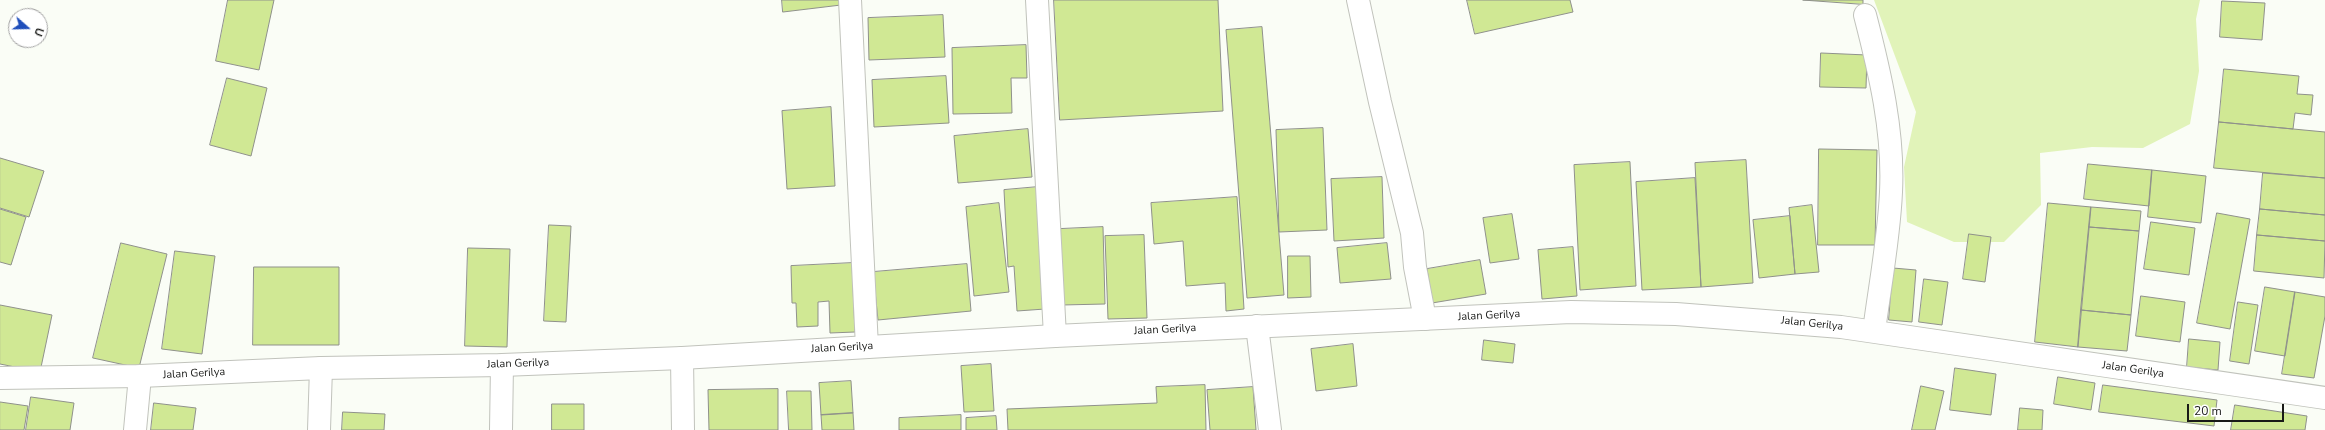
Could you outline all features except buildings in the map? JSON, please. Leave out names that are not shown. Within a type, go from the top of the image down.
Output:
[{"type":"street","points":[[850,0],[867,347]]},
{"type":"street","points":[[1037,0],[1055,336]]},
{"type":"street","points":[[1358,0],[1380,102],[1412,233],[1415,267],[1425,319]]},
{"type":"street","points":[[1865,15],[1881,80],[1890,143],[1891,192],[1874,331]]},
{"type":"street","name":"Jalan Gerilya","points":[[0,378],[140,376],[321,368],[502,365],[682,358],[1055,336],[1571,312],[1676,314],[1759,319],[1874,331],[2325,398]]},
{"type":"street","points":[[1257,326],[1270,430]]},
{"type":"street","points":[[682,358],[683,430]]},
{"type":"street","points":[[501,430],[502,365]]},
{"type":"street","points":[[318,430],[321,368]]},
{"type":"street","points":[[135,430],[140,376]]},
{"type":"green space","points":[[1874,0],[2200,0],[2196,19],[2199,71],[2190,124],[2143,148],[2092,147],[2040,153],[2041,205],[2004,242],[1954,242],[1907,222],[1904,167],[1916,112]]}]
